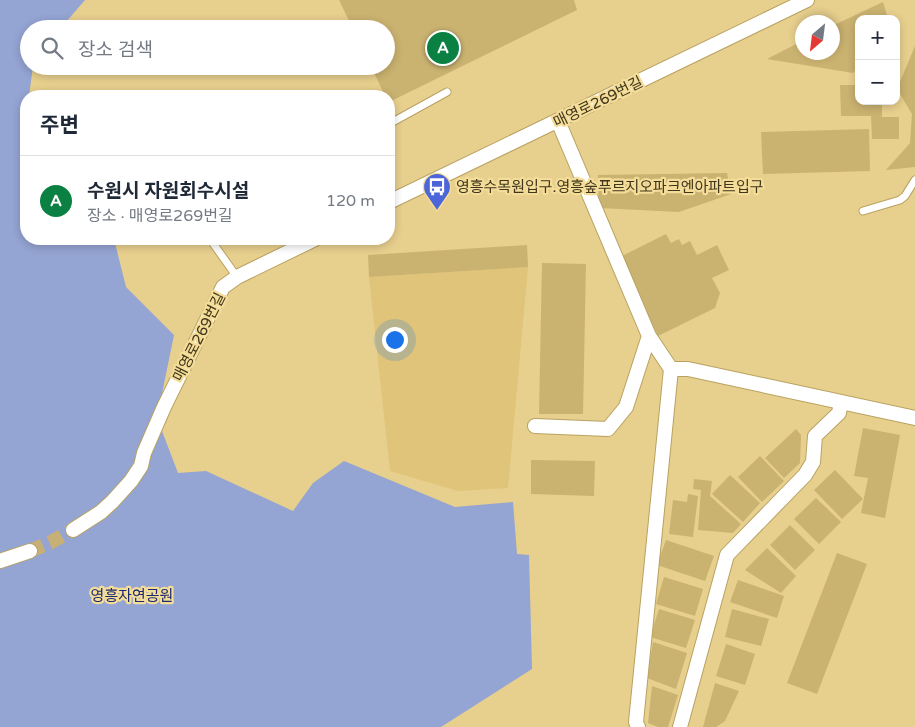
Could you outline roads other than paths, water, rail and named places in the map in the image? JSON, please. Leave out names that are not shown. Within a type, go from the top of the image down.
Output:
[{"type":"street","name":"매영로269번길","points":[[395,199],[807,0]]},
{"type":"street","points":[[558,122],[648,336],[671,369],[636,722],[638,727]]},
{"type":"street","name":"매영로269번길","points":[[71,526],[112,491],[144,453],[223,288],[238,277],[303,245]]},
{"type":"street","points":[[535,426],[608,429],[626,407],[648,336]]},
{"type":"street","points":[[671,369],[688,369],[915,418]]},
{"type":"street","points":[[680,727],[727,555],[805,474],[812,462],[815,436],[839,413],[842,402]]},
{"type":"street","points":[[0,552],[29,547],[0,560]]},
{"type":"lane","points":[[395,121],[447,92]]},
{"type":"lane","points":[[863,211],[900,200],[905,196],[915,180]]},
{"type":"lane","points":[[214,245],[238,277]]},
{"type":"tunnel","points":[[30,551],[73,530]]},
{"type":"place","name":"수원시 자원회수시설","points":[[443,48]]},
{"type":"place","name":"영흥수목원입구.영흥숲푸르지오파크엔아파트입구","points":[[437,211]]},
{"type":"park label","name":"영흥자연공원","points":[[132,596]]}]
